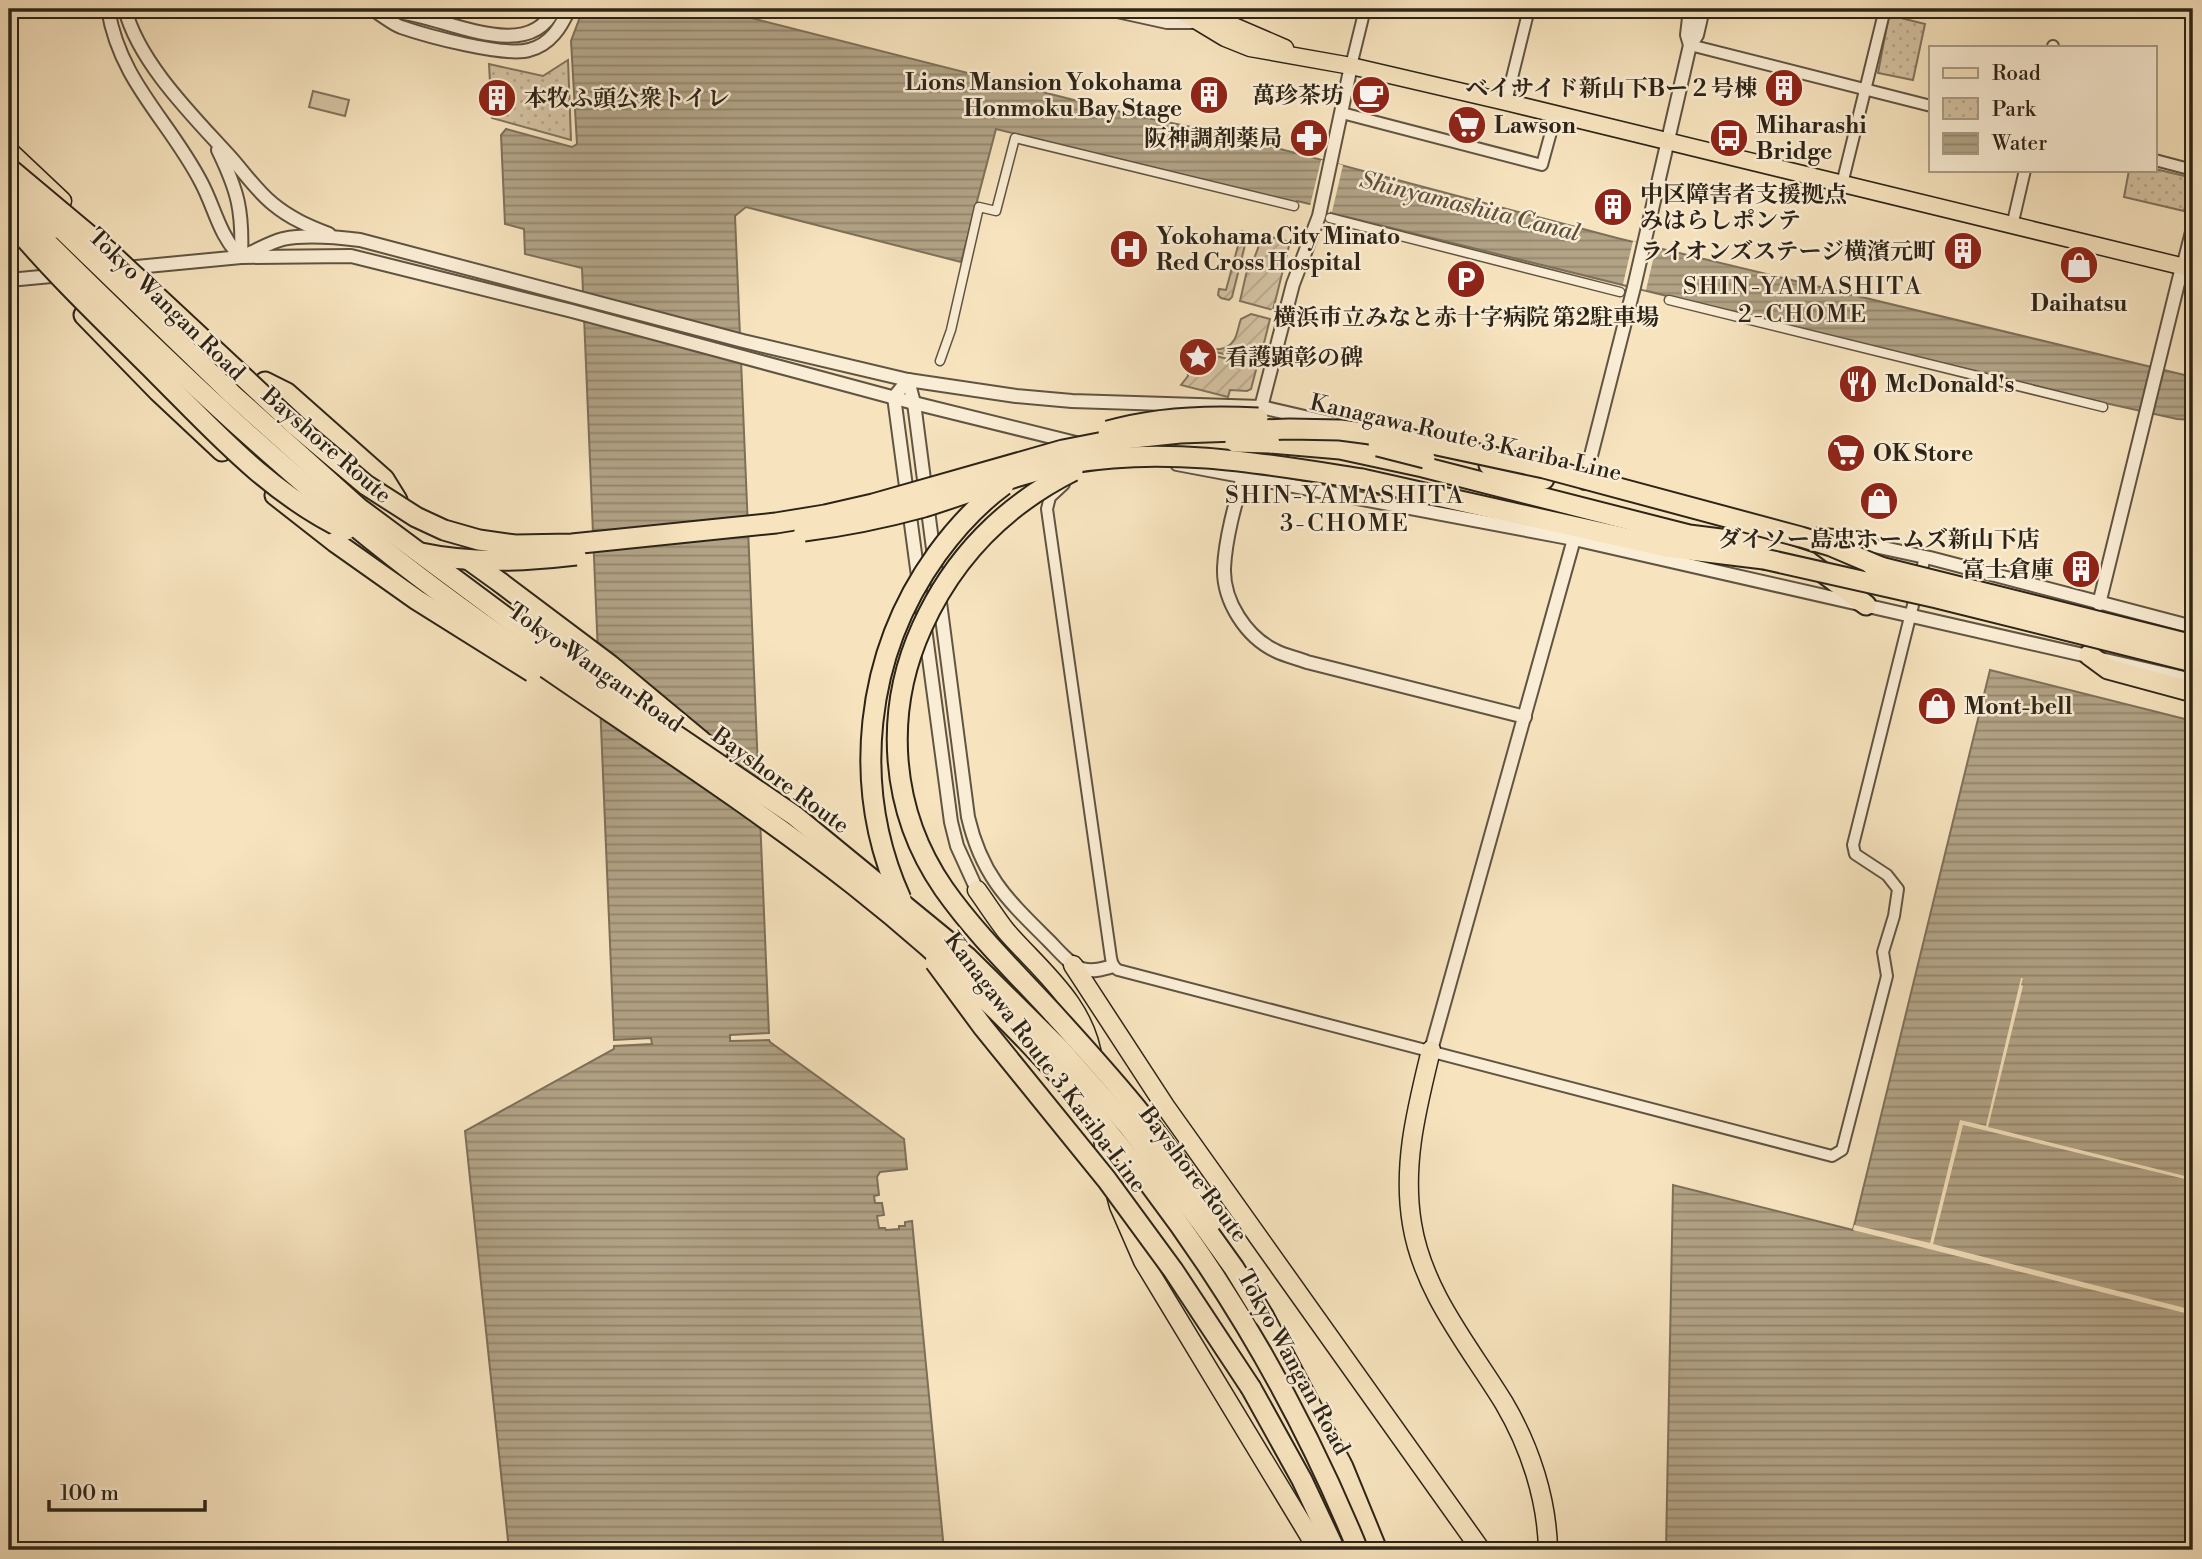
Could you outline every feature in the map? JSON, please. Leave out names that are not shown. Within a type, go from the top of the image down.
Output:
[{"type":"highway","points":[[9,150],[75,213],[446,543],[610,665],[758,789]]},
{"type":"highway","points":[[9,168],[108,251],[296,426],[366,485],[416,517],[444,530],[479,540],[514,545],[572,544],[776,523],[873,504],[1063,450],[1114,440],[1180,433],[1340,430],[1409,439],[1544,468],[1801,537],[1884,568]]},
{"type":"highway","name":"Bayshore Route","points":[[9,177],[177,342],[359,508],[546,647],[795,816],[928,923],[1032,1020],[1129,1127],[1214,1240],[1264,1317],[1343,1467],[1377,1550]]},
{"type":"highway","name":"Tokyo Wangan Road","points":[[9,184],[181,354],[390,547],[461,603],[756,807],[842,871],[947,958],[1021,1028],[1137,1159],[1208,1258],[1260,1342],[1303,1423],[1359,1550]]},
{"type":"highway","name":"Tokyo Wangan Road","points":[[9,197],[194,378],[369,538],[429,588],[753,814],[850,886],[942,963],[1046,1066],[1130,1164],[1170,1216],[1228,1304],[1297,1426],[1352,1550]]},
{"type":"highway","name":"Bayshore Route","points":[[9,205],[186,378],[258,445],[336,511],[458,606],[806,849],[890,914],[987,1000],[1080,1097],[1162,1199],[1229,1298],[1287,1400],[1359,1550]]},
{"type":"highway","points":[[75,213],[336,498]]},
{"type":"highway","points":[[9,220],[66,284],[237,453],[272,484],[347,531],[398,549],[438,557],[518,561],[835,527],[921,507],[1069,464],[1135,455],[1255,463],[1362,479],[1666,547],[1764,559]]},
{"type":"highway","points":[[9,233],[62,292],[203,434],[253,478],[335,542],[417,600],[520,665],[640,732]]},
{"type":"highway","points":[[62,292],[387,564],[460,616],[515,650]]},
{"type":"highway","name":"Kanagawa Route 3 Kariba Line","points":[[1335,1550],[1302,1480],[1251,1388],[1173,1270],[1107,1180],[954,990],[926,946],[895,886],[875,813],[870,749],[875,702],[894,630],[914,589],[947,541],[980,505],[1000,488],[1044,459],[1091,437],[1153,421],[1212,416],[1304,424],[1400,443],[2193,645]]},
{"type":"highway","points":[[1237,417],[1323,433],[1693,525],[1859,542]]},
{"type":"highway","points":[[1270,443],[1340,449],[1423,467],[1689,535],[1752,543],[1809,562],[1866,605]]},
{"type":"highway","name":"Kanagawa Route 3 Kariba Line","points":[[1264,1317],[1208,1211],[1153,1130],[943,888],[912,828],[901,788],[897,746],[902,683],[908,662],[926,618],[961,561],[1009,512],[1051,483],[1117,454],[1169,444],[1270,443],[1400,472],[1527,505],[1937,598],[2193,662]]},
{"type":"highway","points":[[2089,655],[2108,669],[2193,692]]},
{"type":"highway","points":[[978,890],[1006,930],[1073,1006],[1087,1035],[1106,1157],[1119,1206],[1143,1261],[1318,1550]]},
{"type":"highway","points":[[1073,965],[1165,1105],[1481,1550]]},
{"type":"highway","points":[[1431,1050],[1417,1105],[1409,1154],[1410,1214],[1425,1269],[1443,1307],[1504,1404],[1527,1450],[1541,1496],[1548,1550]]},
{"type":"main road","points":[[1177,9],[1227,23],[1306,57],[1506,102],[2188,268]]},
{"type":"street","points":[[108,9],[115,39],[128,70],[196,173],[227,242],[241,257]]},
{"type":"street","points":[[125,9],[134,35],[150,62],[213,140],[261,193],[303,224],[338,237],[380,244],[743,341],[908,380],[1016,396],[1072,401],[1261,407],[1584,484],[1925,557],[2193,627]]},
{"type":"street","points":[[362,9],[378,13],[404,13],[508,37],[535,31],[554,9]]},
{"type":"street","points":[[378,13],[399,26],[485,47],[520,51],[529,50],[548,40],[561,26],[569,9]]},
{"type":"street","points":[[1111,9],[1167,23],[1200,16]]},
{"type":"street","points":[[1365,9],[1332,162],[1325,214],[1293,284],[1227,544],[1224,570],[1230,597],[1237,615],[1253,636],[1275,651],[1307,662],[1525,717]]},
{"type":"street","points":[[1506,102],[1529,9]]},
{"type":"street","points":[[1690,9],[1687,34],[1690,45]]},
{"type":"street","points":[[1584,484],[1645,244],[1690,45],[1697,34],[1703,9]]},
{"type":"street","points":[[1842,184],[1885,9]]},
{"type":"street","points":[[1690,45],[1929,105]]},
{"type":"street","points":[[1342,113],[1542,165],[1556,114]]},
{"type":"street","points":[[940,361],[951,330],[979,207],[996,211],[1015,138],[1294,206]]},
{"type":"street","points":[[213,140],[237,195],[242,222],[241,257]]},
{"type":"street","points":[[2156,160],[2193,170]]},
{"type":"street","points":[[2012,226],[2025,172]]},
{"type":"street","points":[[1325,214],[1620,292]]},
{"type":"street","points":[[2089,655],[2146,412],[2188,268],[2193,224]]},
{"type":"street","points":[[241,257],[282,239],[338,237]]},
{"type":"street","points":[[9,280],[241,257],[351,256],[572,311],[914,403],[1092,446],[1574,539],[2193,680]]},
{"type":"street","points":[[1669,300],[2103,407]]},
{"type":"street","points":[[908,380],[894,397],[951,822],[961,858],[978,890]]},
{"type":"street","points":[[908,380],[914,403],[968,817],[974,842],[994,882],[1008,900],[1073,965],[1095,971],[1113,965]]},
{"type":"street","points":[[1092,446],[1084,466],[1053,493],[1046,509],[1113,965]]},
{"type":"street","points":[[1431,1050],[1574,539]]},
{"type":"street","points":[[1113,965],[1126,973],[1832,1156],[1842,1150],[1887,976],[1883,952],[1894,916],[1898,889],[1887,875],[1855,854],[1853,845],[1925,557]]},
{"type":"green space","points":[[1889,15],[1925,24],[1913,80],[1878,73]]},
{"type":"green space","points":[[568,60],[571,140],[492,118],[489,64],[543,76]]},
{"type":"green space","points":[[313,91],[349,100],[345,116],[309,107]]},
{"type":"green space","points":[[2156,169],[2193,178],[2184,211],[2124,197],[2129,172],[2156,172]]},
{"type":"green space","points":[[1242,231],[1248,233],[1232,297],[1229,300],[1221,298],[1218,295],[1219,289],[1226,290]]},
{"type":"green space","points":[[1263,235],[1290,242],[1273,310],[1240,301],[1248,266]]},
{"type":"green space","points":[[1251,314],[1270,319],[1259,363],[1192,346],[1225,348],[1235,338],[1241,319]]},
{"type":"green space","points":[[1191,350],[1257,366],[1251,389],[1230,390],[1228,397],[1181,385],[1188,376],[1187,365]]},
{"type":"water","name":"Shinyamashita Canal","points":[[583,9],[716,9],[1133,115],[1220,133],[1617,238],[2193,377],[2193,420],[2177,419],[2060,393],[1331,213],[1331,209],[1297,201],[1296,203],[996,129],[961,262],[746,207],[735,216],[769,1033],[730,1035],[730,1041],[769,1040],[904,1139],[907,1169],[880,1172],[877,1177],[879,1195],[874,1196],[875,1203],[882,1203],[884,1215],[877,1216],[879,1228],[899,1229],[899,1226],[905,1226],[905,1222],[912,1221],[944,1550],[509,1550],[465,1131],[614,1049],[614,1046],[652,1044],[651,1038],[614,1040],[582,268],[525,254],[524,229],[505,224],[501,135],[506,129],[572,147],[577,144],[571,41]]},
{"type":"water","points":[[1990,670],[2193,721],[2193,1550],[1666,1550],[1673,1185],[1853,1230]]},
{"type":"pier","points":[[1321,160],[1343,165],[1332,212],[1310,206]]},
{"type":"pier","points":[[1633,241],[1656,247],[1646,290],[1623,284]]},
{"type":"pier","points":[[2021,978],[2023,986],[1988,1127],[2193,1178],[2193,1181],[1963,1125],[1933,1244],[2193,1310],[2193,1315],[1853,1230],[1854,1225],[1930,1243],[1960,1120],[1986,1126]]},
{"type":"place","name":"ベイサイド新山下Bー２号棟","points":[[1784,88]]},
{"type":"place","name":"Lions Mansion Yokohama Honmoku Bay Stage","points":[[1209,95]]},
{"type":"place","name":"萬珍茶坊","points":[[1371,95]]},
{"type":"place","name":"本牧ふ頭公衆トイレ","points":[[497,98]]},
{"type":"place","name":"Lawson","points":[[1467,125]]},
{"type":"place","name":"阪神調剤薬局","points":[[1309,138]]},
{"type":"place","name":"Miharashi Bridge","points":[[1729,138]]},
{"type":"place","name":"中区障害者支援拠点 みはらしポンテ","points":[[1613,207]]},
{"type":"place","name":"Yokohama City Minato Red Cross Hospital","points":[[1129,249]]},
{"type":"place","name":"ライオンズステージ横濱元町","points":[[1963,251]]},
{"type":"place","name":"Daihatsu","points":[[2079,265]]},
{"type":"place","name":"横浜市立みなと赤十字病院 第2駐車場","points":[[1466,279]]},
{"type":"place","name":"看護顕彰の碑","points":[[1198,357]]},
{"type":"place","name":"McDonald's","points":[[1858,384]]},
{"type":"place","name":"OK Store","points":[[1846,453]]},
{"type":"place","name":"ダイソー島忠ホームズ新山下店","points":[[1879,501]]},
{"type":"place","name":"富士倉庫","points":[[2081,569]]},
{"type":"place","name":"Mont-bell","points":[[1937,706]]},
{"type":"district","name":"SHIN-YAMASHITA 2-CHOME","points":[[1803,300]]},
{"type":"district","name":"SHIN-YAMASHITA 3-CHOME","points":[[1345,509]]}]
